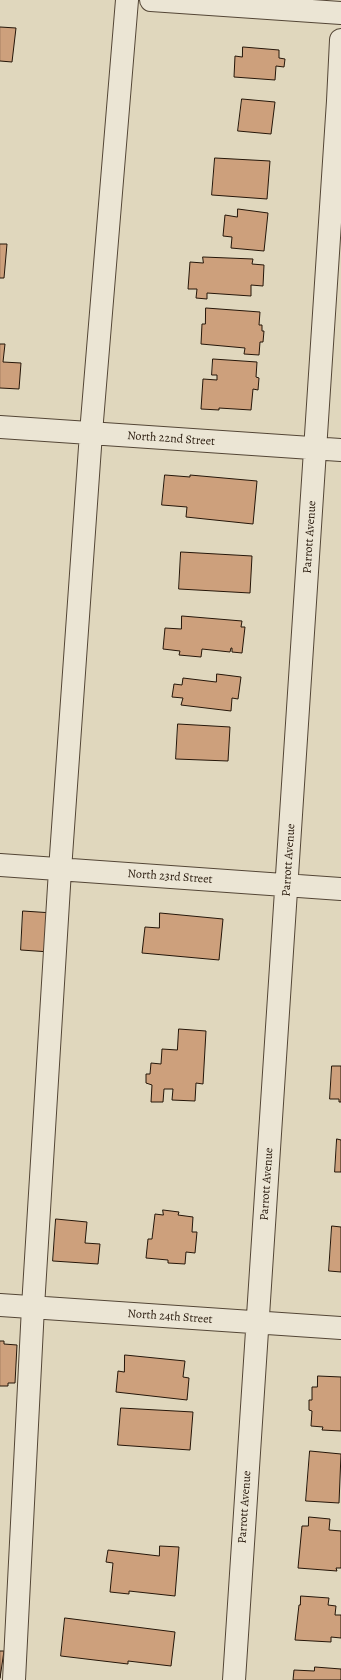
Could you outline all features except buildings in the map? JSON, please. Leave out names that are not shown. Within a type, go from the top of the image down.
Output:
[{"type":"street","points":[[14,1680],[33,1307],[60,870],[91,433],[127,0]]},
{"type":"street","points":[[152,0],[341,13]]},
{"type":"street","name":"Parrott Avenue","points":[[234,1680],[316,448],[341,40]]},
{"type":"street","name":"North 22nd Street","points":[[0,427],[341,450]]},
{"type":"street","name":"North 23rd Street","points":[[0,865],[341,888]]},
{"type":"street","name":"North 24th Street","points":[[0,1305],[341,1328]]}]
